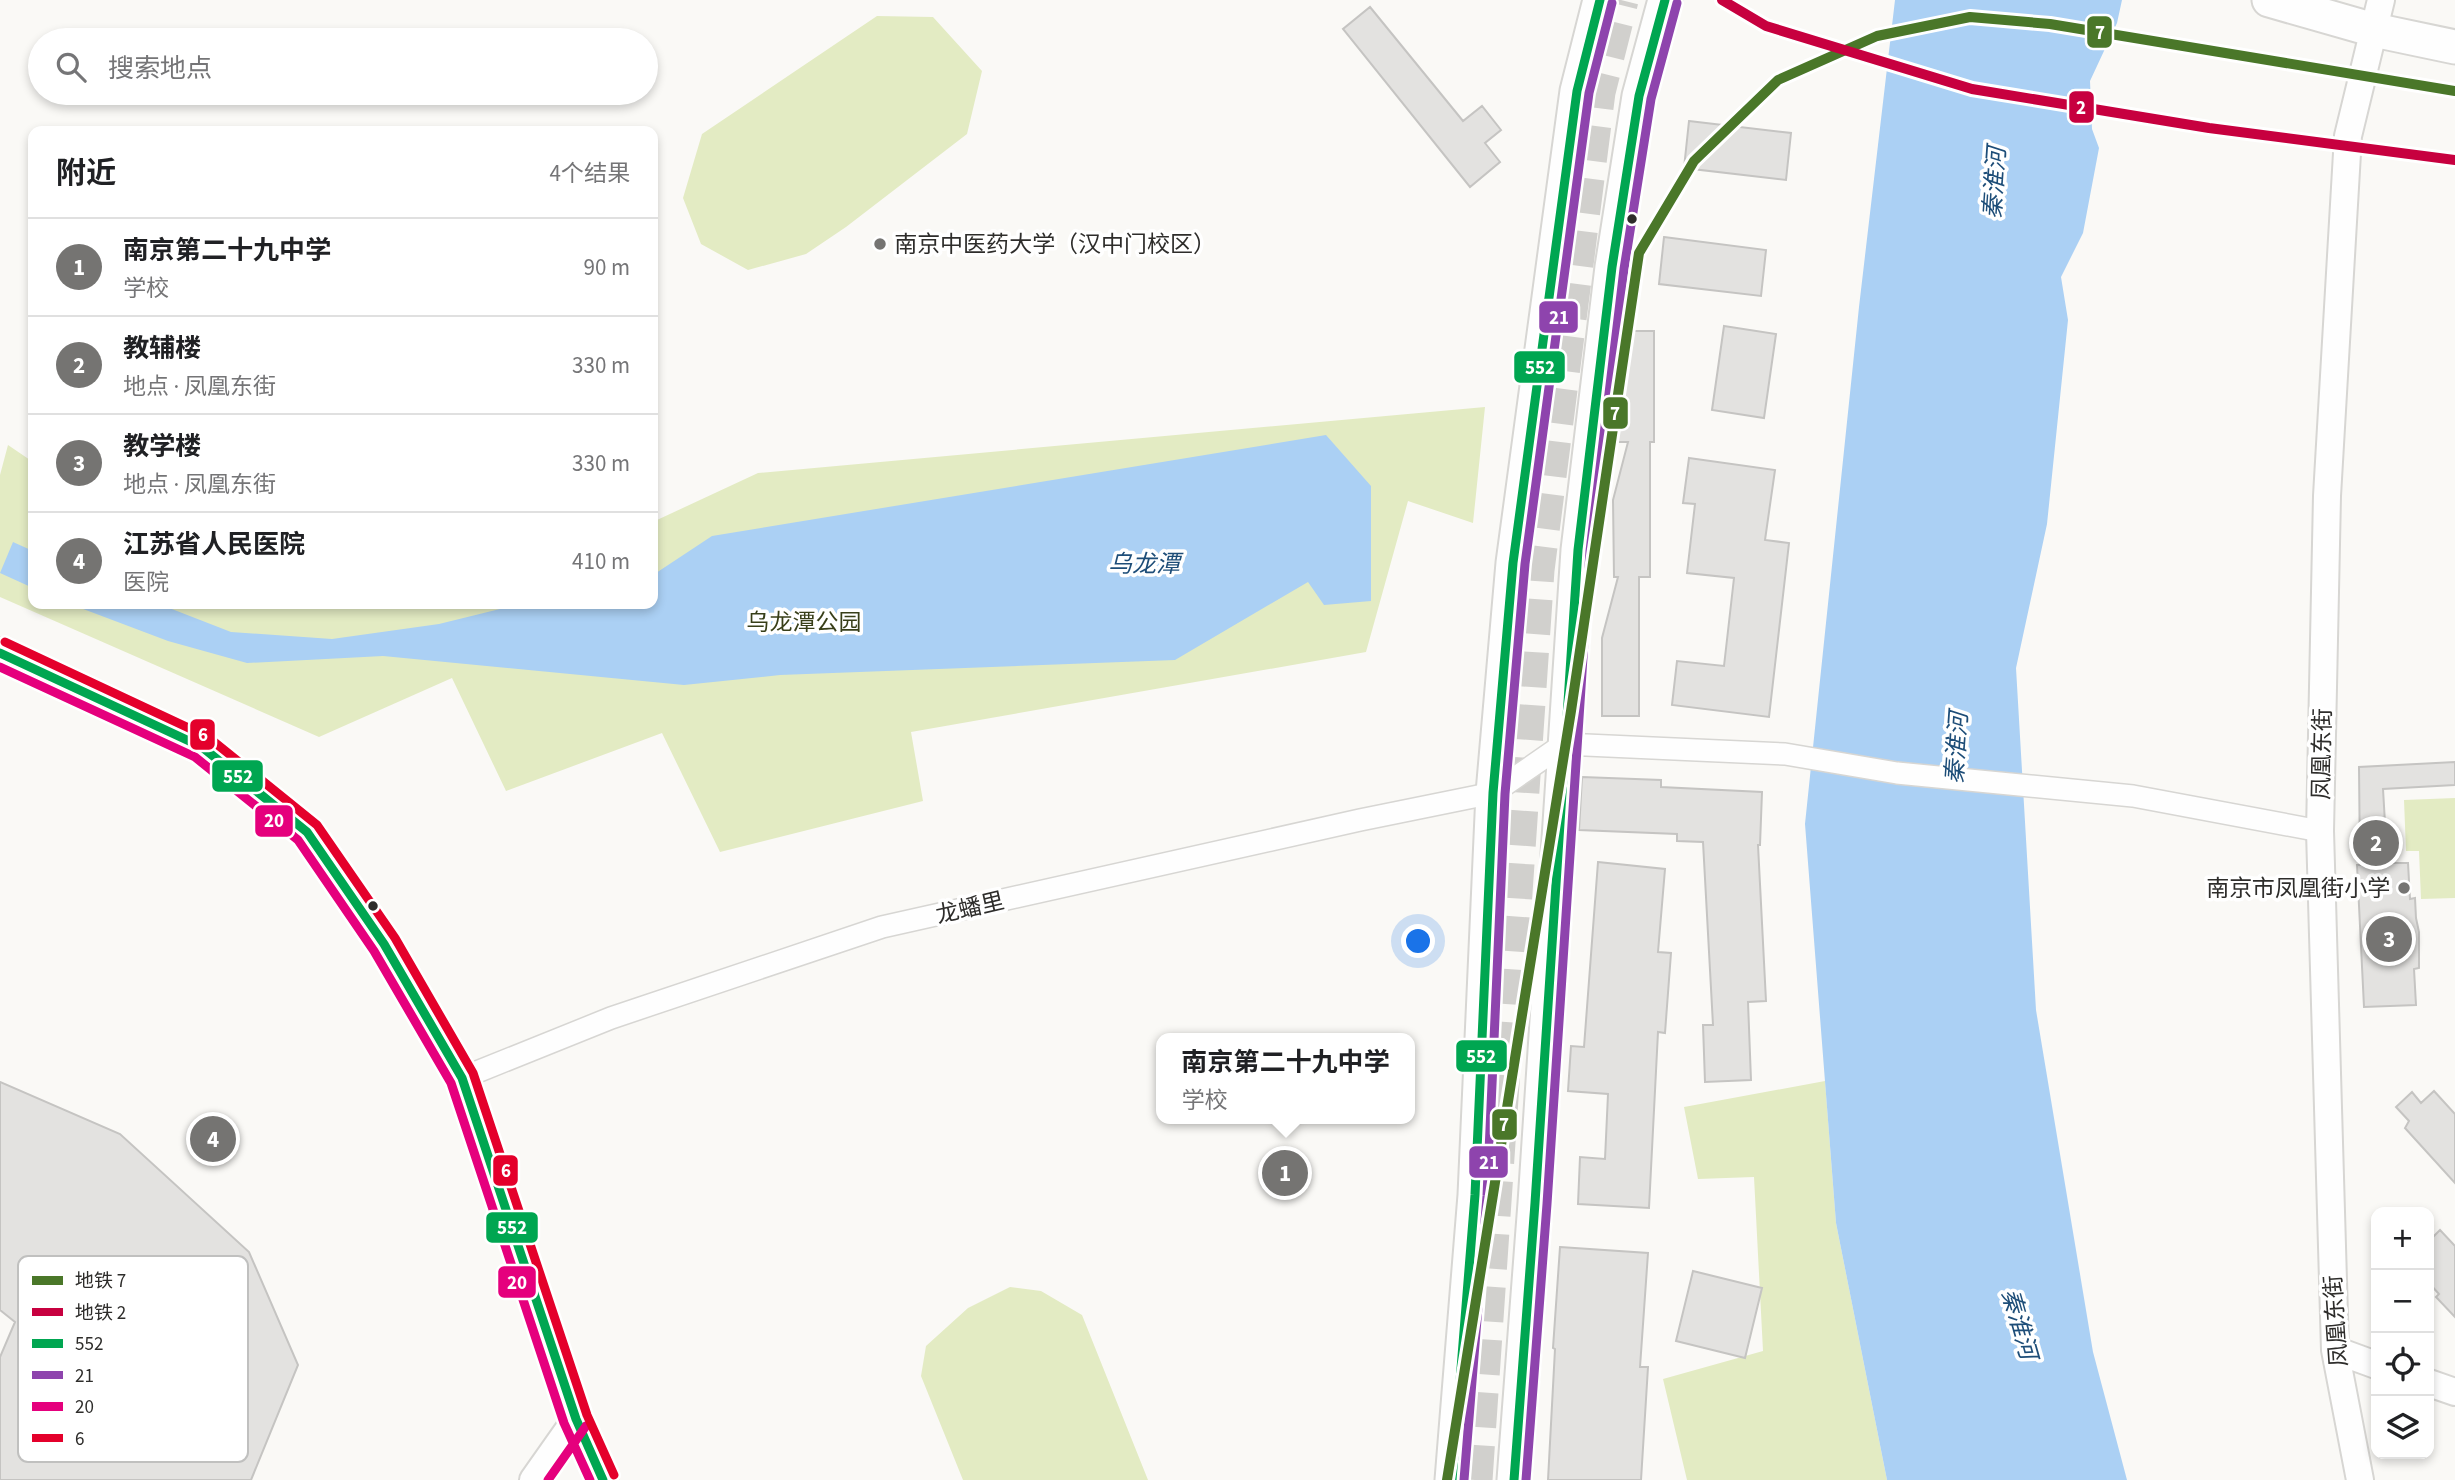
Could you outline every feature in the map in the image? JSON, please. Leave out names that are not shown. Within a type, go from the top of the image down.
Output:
[{"type":"main road","points":[[1452,1480],[1475,1195],[1493,793],[1513,563],[1577,91],[1600,0]]},
{"type":"main road","points":[[1514,1480],[1578,550],[1612,268],[1639,96],[1665,0]]},
{"type":"main road","points":[[2283,5],[2378,15],[2455,47]]},
{"type":"main road","points":[[0,653],[202,747],[307,832],[384,944],[462,1078],[576,1419],[603,1480]]},
{"type":"street","name":"凤凰东街","points":[[2360,1480],[2335,1350],[2320,831],[2327,496],[2348,136],[2378,15]]},
{"type":"street","points":[[1493,793],[1564,744],[1786,754],[1897,773],[2133,796],[2320,831]]},
{"type":"street","name":"龙蟠里","points":[[462,1078],[611,1018],[882,927],[1360,820],[1493,793]]},
{"type":"street","points":[[2335,1350],[2371,1363]]},
{"type":"street","points":[[2434,1385],[2455,1392]]},
{"type":"street","points":[[533,1480],[576,1419]]},
{"type":"green space","points":[[877,16],[933,17],[982,71],[967,134],[846,227],[806,254],[748,270],[701,244],[683,198],[702,134]]},
{"type":"green space","name":"乌龙潭公园","points":[[1485,407],[1473,523],[1408,501],[1366,652],[911,732],[923,801],[720,852],[662,733],[506,791],[452,678],[319,737],[0,597],[0,475],[8,445],[28,459],[28,609],[658,609],[658,520],[758,473]]},
{"type":"green space","points":[[2455,798],[2455,898],[2421,899],[2419,851],[2406,851],[2404,800]]},
{"type":"green space","points":[[1825,1081],[1836,1223],[1887,1480],[1687,1480],[1663,1379],[1763,1351],[1754,1177],[1698,1179],[1684,1107]]},
{"type":"green space","points":[[1010,1287],[1041,1291],[1082,1315],[1148,1480],[963,1480],[921,1376],[926,1346],[968,1308]]},
{"type":"water","name":"秦淮河","points":[[1895,0],[2122,0],[2117,23],[2090,81],[2092,129],[2099,148],[2083,233],[2061,277],[2068,320],[2047,524],[2016,668],[2036,1010],[2093,1352],[2127,1480],[1887,1480],[1836,1223],[1805,824],[1859,307]]},
{"type":"water","name":"乌龙潭","points":[[1326,435],[1371,486],[1371,601],[1324,605],[1308,582],[1175,660],[780,675],[684,685],[383,656],[247,663],[168,641],[83,609],[172,609],[231,632],[332,639],[439,624],[500,609],[658,609],[658,572],[712,536]]},
{"type":"water","points":[[13,542],[28,549],[28,586],[0,573]]},
{"type":"building","points":[[1370,7],[1463,121],[1482,106],[1501,130],[1485,143],[1500,162],[1470,187],[1343,29]]},
{"type":"building","points":[[1689,121],[1791,133],[1786,180],[1684,168]]},
{"type":"building","points":[[1664,237],[1766,250],[1761,296],[1659,284]]},
{"type":"building","points":[[1724,326],[1776,334],[1764,418],[1712,410]]},
{"type":"building","points":[[1626,331],[1654,331],[1654,442],[1650,442],[1650,577],[1639,577],[1639,716],[1602,716],[1602,638],[1618,577],[1614,577],[1613,500],[1628,442],[1618,442],[1617,383]]},
{"type":"building","points":[[1689,458],[1775,470],[1765,540],[1789,543],[1769,717],[1672,705],[1677,661],[1724,666],[1734,578],[1687,573],[1695,504],[1683,503]]},
{"type":"building","points":[[2455,762],[2455,785],[2383,789],[2385,823],[2392,823],[2394,863],[2408,863],[2410,899],[2415,898],[2419,932],[2419,968],[2414,969],[2416,1005],[2364,1007],[2357,865],[2360,865],[2359,767]]},
{"type":"building","points":[[1582,777],[1661,780],[1661,787],[1762,792],[1758,845],[1766,1001],[1748,1002],[1751,1080],[1705,1082],[1703,1025],[1713,1025],[1703,842],[1677,841],[1677,834],[1579,830]]},
{"type":"building","points":[[1598,862],[1665,869],[1658,952],[1671,953],[1665,1033],[1658,1032],[1649,1208],[1578,1204],[1580,1157],[1605,1159],[1608,1094],[1568,1091],[1571,1046],[1584,1047]]},
{"type":"building","points":[[0,1082],[120,1134],[249,1252],[298,1365],[251,1480],[0,1480],[0,1357],[15,1322],[0,1310]]},
{"type":"building","points":[[2434,1091],[2455,1114],[2455,1183],[2405,1128],[2409,1121],[2396,1107],[2412,1092],[2421,1103]]},
{"type":"building","points":[[2440,1230],[2455,1246],[2455,1317],[2436,1297],[2439,1294],[2434,1288],[2434,1236]]},
{"type":"building","points":[[1560,1247],[1648,1253],[1640,1367],[1648,1367],[1641,1480],[1548,1480]]},
{"type":"building","points":[[1693,1271],[1762,1288],[1745,1358],[1676,1341]]},
{"type":"tunnel","points":[[1475,1480],[1537,570],[1598,92],[1621,0]]},
{"type":"metro line","name":"2","points":[[1722,0],[1766,26],[1972,89],[2209,128],[2455,160]]},
{"type":"metro line","name":"7","points":[[1447,1480],[1571,711],[1639,253],[1694,161],[1778,80],[1877,36],[1970,17],[2050,24],[2455,91]]},
{"type":"transit line","name":"552","points":[[1452,1480],[1475,1195],[1493,793],[1513,563],[1577,91],[1600,0]]},
{"type":"transit line","name":"552","points":[[1514,1480],[1578,550],[1612,267],[1639,96],[1665,0]]},
{"type":"transit line","name":"21","points":[[1464,1480],[1487,1196],[1505,794],[1525,564],[1589,93],[1612,3]]},
{"type":"transit line","name":"21","points":[[1526,1480],[1590,551],[1624,269],[1651,99],[1677,3]]},
{"type":"transit line","name":"6","points":[[5,642],[208,737],[317,825],[395,938],[473,1073],[587,1415],[614,1475]]},
{"type":"transit line","name":"552","points":[[0,653],[202,747],[307,832],[384,944],[462,1078],[576,1419],[603,1480]]},
{"type":"transit line","name":"20","points":[[0,667],[195,757],[298,840],[374,951],[451,1083],[564,1423],[590,1480]]},
{"type":"transit line","name":"20","points":[[548,1480],[586,1426]]},
{"type":"place","name":"南京中医药大学（汉中门校区）","points":[[880,244]]},
{"type":"place","name":"教辅楼","points":[[2376,843]]},
{"type":"place","name":"南京市凤凰街小学","points":[[2404,888]]},
{"type":"place","name":"教学楼","points":[[2389,939]]},
{"type":"place","name":"江苏省人民医院","points":[[213,1139]]},
{"type":"place","name":"南京第二十九中学","points":[[1285,1173]]}]
